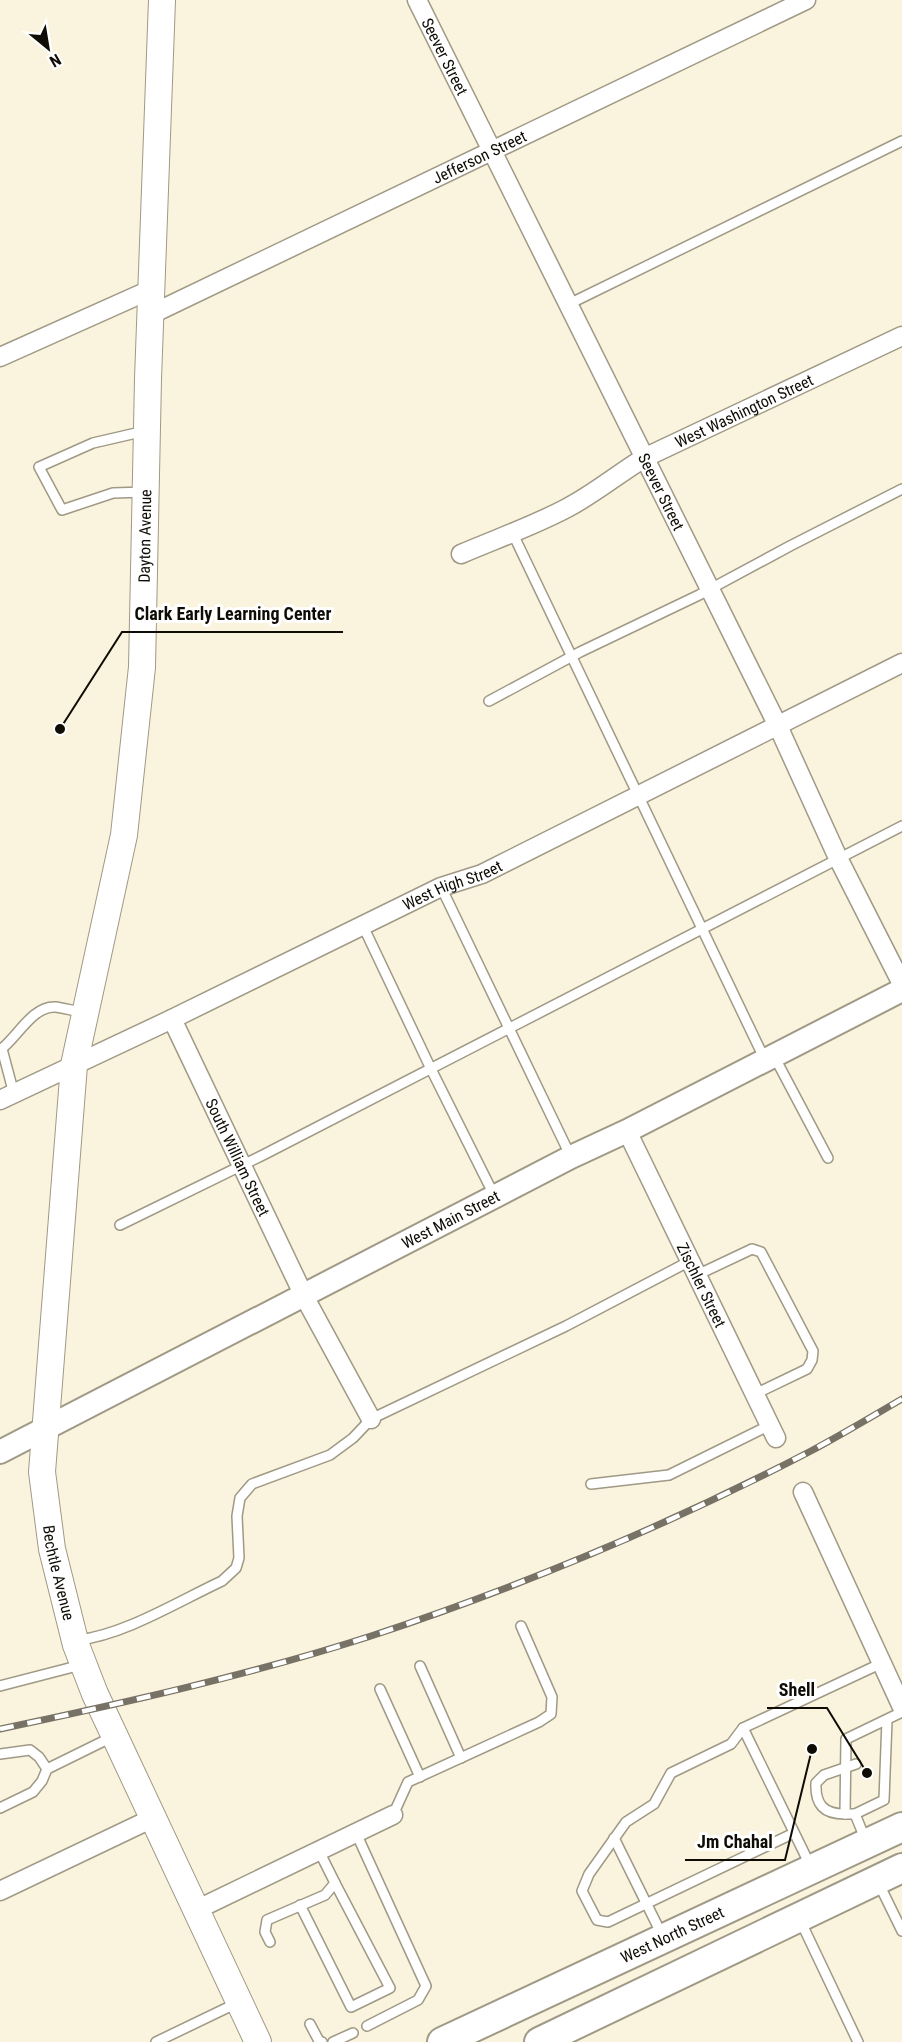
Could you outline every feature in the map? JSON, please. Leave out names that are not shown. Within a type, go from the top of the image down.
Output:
[{"type":"main road","name":"Dayton Avenue","points":[[74,1065],[124,836],[142,668],[147,431],[162,0]]},
{"type":"main road","name":"Bechtle Avenue","points":[[74,1065],[42,1472],[51,1549],[74,1640],[83,1665],[258,2042]]},
{"type":"main road","name":"West North Street","points":[[442,2042],[902,1827]]},
{"type":"main road","points":[[539,2042],[889,1874]]},
{"type":"street","name":"Seever Street","points":[[417,0],[778,726],[838,858],[902,984]]},
{"type":"street","name":"Jefferson Street","points":[[0,357],[152,301],[492,151],[777,6],[806,0]]},
{"type":"street","name":"West Washington Street","points":[[461,554],[566,509],[644,458],[902,336]]},
{"type":"street","name":"West High Street","points":[[7,1097],[441,888],[482,874],[902,663]]},
{"type":"street","name":"West Main Street","points":[[0,1452],[571,1157],[627,1131],[902,990]]},
{"type":"street","name":"South William Street","points":[[172,1019],[304,1296],[372,1419]]},
{"type":"street","name":"Zischler Street","points":[[627,1131],[773,1431]]},
{"type":"street","points":[[802,1492],[902,1707]]},
{"type":"street","points":[[196,1910],[393,1815]]},
{"type":"street","points":[[0,1891],[153,1818]]},
{"type":"lane","points":[[569,304],[902,141]]},
{"type":"lane","points":[[146,492],[113,493],[62,510],[39,467],[93,443],[147,431]]},
{"type":"lane","points":[[489,700],[902,489]]},
{"type":"lane","points":[[512,532],[703,930],[769,1058],[828,1158]]},
{"type":"lane","points":[[120,1225],[431,1069],[703,930],[754,900],[902,826]]},
{"type":"lane","points":[[441,888],[571,1157]]},
{"type":"lane","points":[[363,926],[495,1197]]},
{"type":"lane","points":[[7,1097],[1,1049],[30,1020],[45,1009],[54,1007],[86,1013]]},
{"type":"lane","points":[[74,1640],[94,1638],[114,1632],[222,1581],[236,1568],[239,1558],[237,1516],[240,1498],[252,1484],[330,1455],[353,1438],[372,1419],[566,1326],[694,1268],[752,1249],[761,1252],[813,1351],[812,1360],[807,1369],[755,1394]]},
{"type":"lane","points":[[591,1484],[669,1475],[773,1431]]},
{"type":"lane","points":[[393,1815],[408,1782],[539,1722],[551,1714],[552,1697],[520,1626]]},
{"type":"lane","points":[[794,1833],[608,1922],[597,1920],[582,1891],[588,1874],[626,1822],[654,1804],[671,1773],[731,1744],[743,1728],[882,1663]]},
{"type":"lane","points":[[0,1686],[83,1665]]},
{"type":"lane","points":[[420,1666],[461,1758]]},
{"type":"lane","points":[[380,1689],[420,1777]]},
{"type":"lane","points":[[867,1844],[850,1814],[845,1768],[846,1739],[902,1712]]},
{"type":"lane","points":[[856,1764],[824,1775],[816,1783],[817,1799],[830,1813],[850,1814],[884,1800],[880,1778],[887,1720]]},
{"type":"lane","points":[[743,1728],[812,1870]]},
{"type":"lane","points":[[0,1808],[33,1791],[42,1781],[47,1770],[114,1736]]},
{"type":"lane","points":[[0,1754],[30,1750],[39,1757],[47,1770]]},
{"type":"lane","points":[[356,1833],[426,1986],[418,2000],[367,2026]]},
{"type":"lane","points":[[614,1838],[663,1939]]},
{"type":"lane","points":[[300,1905],[351,2007],[390,1988],[319,1851]]},
{"type":"lane","points":[[889,1874],[902,1931]]},
{"type":"lane","points":[[270,1942],[265,1932],[267,1920],[325,1895],[335,1884]]},
{"type":"lane","points":[[798,1917],[858,2042]]},
{"type":"lane","points":[[156,2042],[239,2001]]},
{"type":"lane","points":[[310,2024],[319,2041],[322,2042]]},
{"type":"lane","points":[[333,2042],[353,2032]]},
{"type":"railway","points":[[0,1729],[233,1676],[325,1650],[427,1617],[594,1553],[703,1505],[809,1452],[902,1399]]},
{"type":"place","name":"Clark Early Learning Center","points":[[60,729]]},
{"type":"place","name":"Jm Chahal","points":[[812,1749]]},
{"type":"place","name":"Shell","points":[[867,1773]]}]
